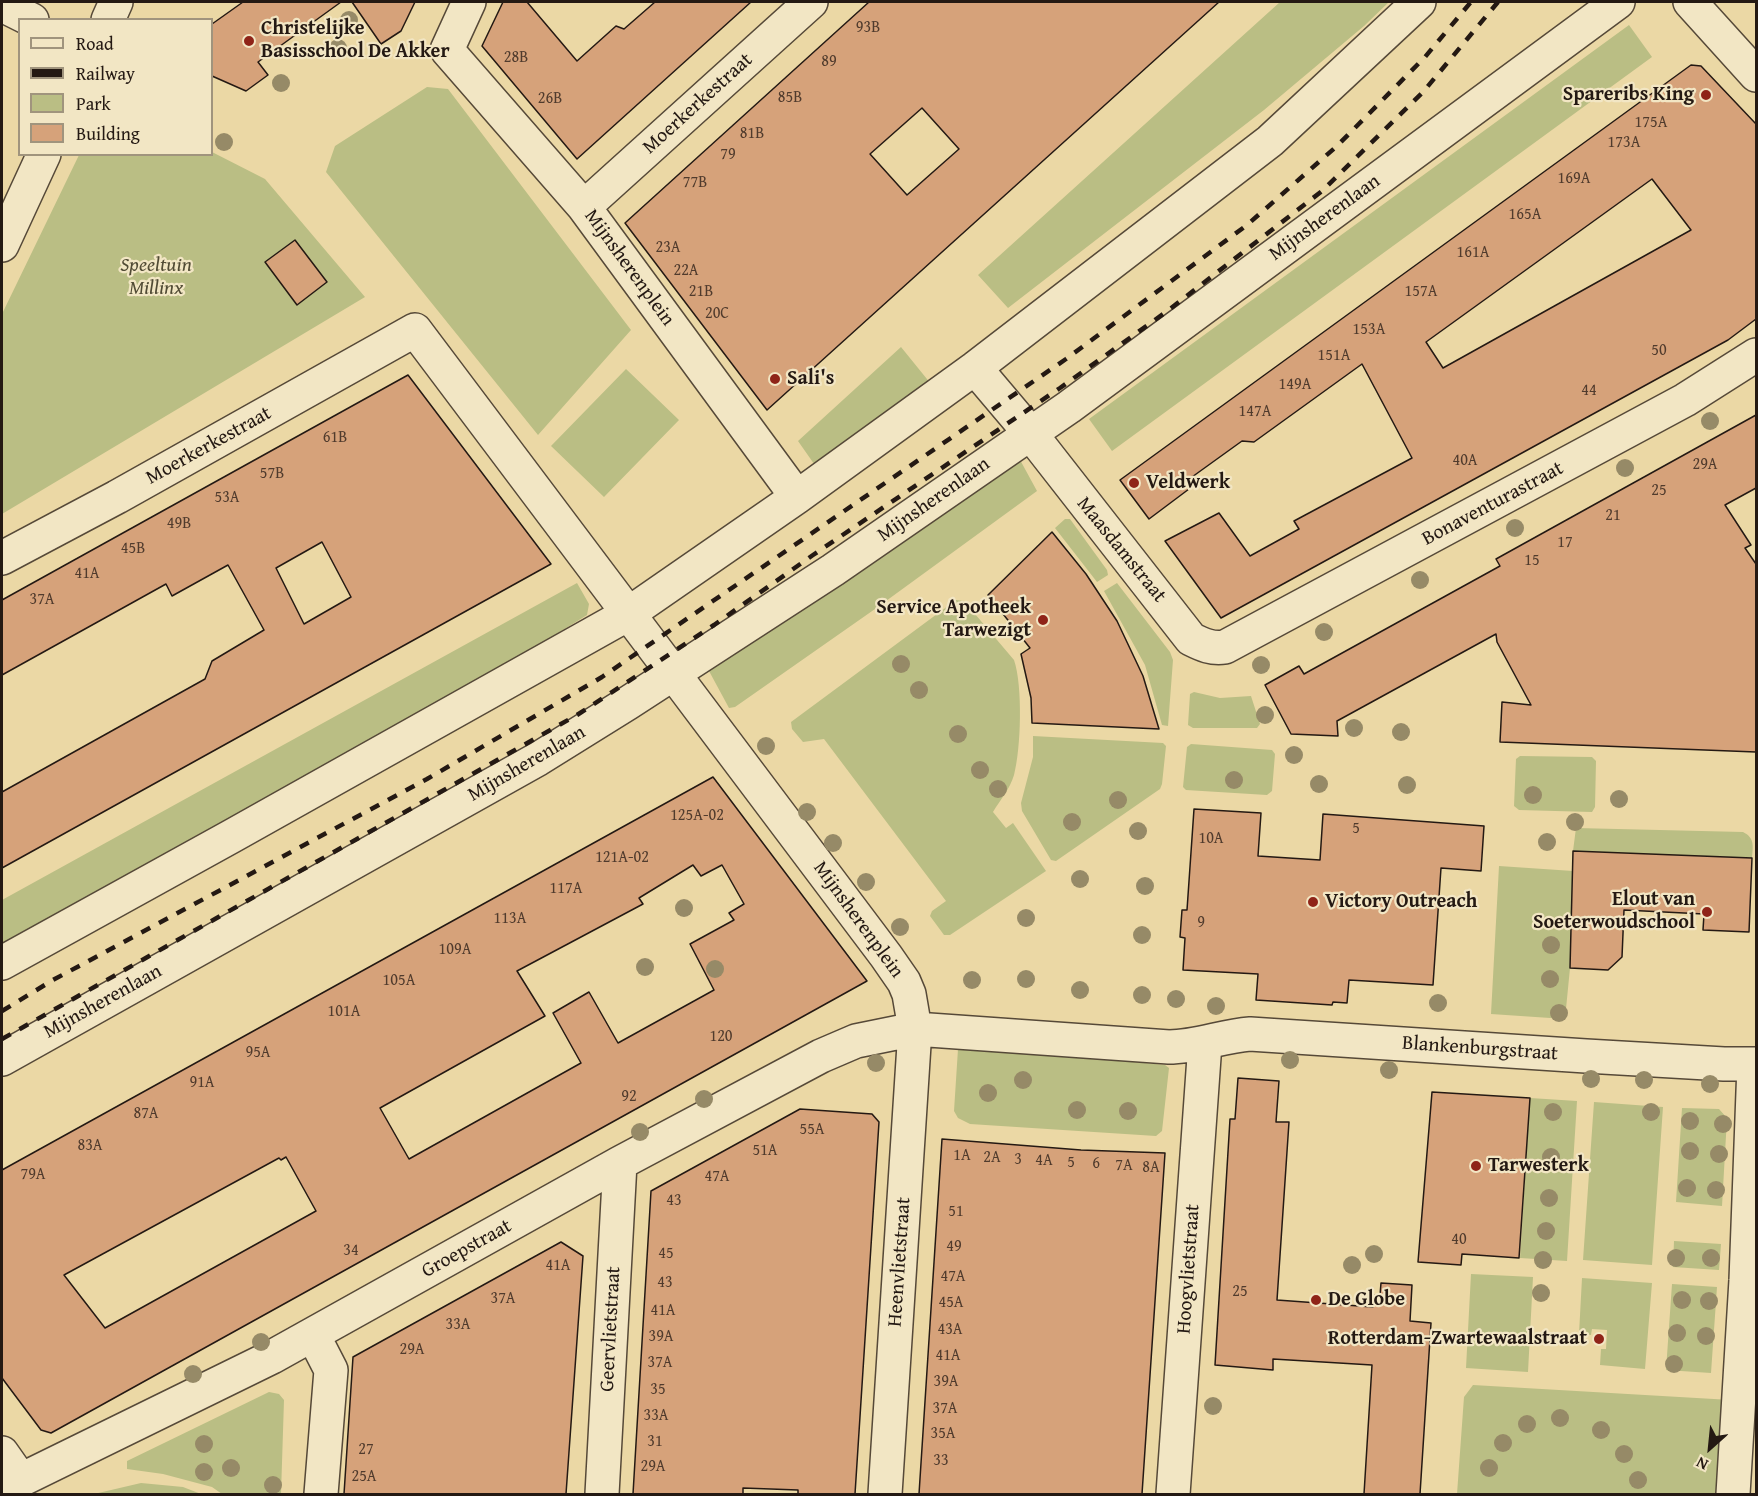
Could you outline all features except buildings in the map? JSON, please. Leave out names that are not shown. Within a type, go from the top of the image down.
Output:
[{"type":"street","points":[[109,18],[116,2]]},
{"type":"street","name":"Mijnsherenplein","points":[[470,2],[447,50],[585,207],[797,497]]},
{"type":"street","name":"Moerkerkestraat","points":[[585,207],[811,2]]},
{"type":"street","points":[[2,963],[628,614],[797,497],[975,368],[1270,141],[1419,2]]},
{"type":"street","name":"Mijnsherenlaan","points":[[2,1059],[538,759],[833,570],[1079,399],[1618,2]]},
{"type":"street","points":[[1690,2],[1756,75]]},
{"type":"street","points":[[2,6],[28,18]]},
{"type":"street","points":[[2,245],[43,156]]},
{"type":"street","name":"Moerkerkestraat","points":[[2,558],[117,497],[415,330],[628,614]]},
{"type":"street","name":"Bonaventurastraat","points":[[1225,647],[1685,400],[1756,355]]},
{"type":"street","points":[[975,368],[1030,433]]},
{"type":"street","name":"Maasdamstraat","points":[[1030,433],[1191,639],[1204,646],[1225,647]]},
{"type":"street","name":"Mijnsherenplein","points":[[628,614],[904,982],[909,994],[915,1029]]},
{"type":"street","points":[[915,1029],[1169,1047],[1205,1043]]},
{"type":"street","name":"Groepstraat","points":[[11,1487],[272,1357],[620,1163],[840,1047],[856,1041],[915,1029]]},
{"type":"street","name":"Heenvlietstraat","points":[[885,1494],[915,1029]]},
{"type":"street","name":"Blankenburgstraat","points":[[1205,1043],[1235,1035],[1250,1034],[1586,1056],[1755,1064]]},
{"type":"street","name":"Hoogvlietstraat","points":[[1173,1494],[1205,1043]]},
{"type":"street","points":[[1733,1494],[1746,1280],[1755,1064]]},
{"type":"street","name":"Geervlietstraat","points":[[602,1494],[620,1163]]},
{"type":"street","points":[[313,1335],[331,1370],[321,1494]]},
{"type":"street","points":[[2,1453],[11,1487]]},
{"type":"green space","points":[[1280,2],[1389,2],[1364,26],[1264,110],[1008,308],[978,275]]},
{"type":"green space","points":[[1629,25],[1652,57],[1112,451],[1089,419]]},
{"type":"green space","points":[[427,87],[448,89],[631,330],[538,435],[326,172],[335,146]]},
{"type":"green space","name":"Speeltuin Millinx","points":[[213,153],[265,179],[365,297],[2,514],[2,314],[79,156],[213,156]]},
{"type":"green space","points":[[901,347],[931,384],[819,471],[798,441]]},
{"type":"green space","points":[[626,369],[679,420],[604,497],[551,446]]},
{"type":"green space","points":[[1019,458],[1037,491],[875,609],[735,707],[729,708],[709,671],[710,666]]},
{"type":"green space","points":[[1065,519],[1070,519],[1107,570],[1108,575],[1097,582],[1055,528]]},
{"type":"green space","points":[[577,583],[589,604],[587,615],[486,678],[2,949],[2,900]]},
{"type":"green space","points":[[1117,583],[1170,652],[1173,660],[1168,726],[1162,725],[1145,665],[1104,591]]},
{"type":"green space","points":[[956,600],[964,601],[1014,660],[1020,701],[1016,764],[1010,785],[993,812],[1006,828],[1013,823],[1046,871],[950,935],[944,935],[930,916],[932,911],[946,901],[824,739],[803,742],[792,729],[791,722]]},
{"type":"green space","points":[[1194,692],[1220,698],[1251,696],[1260,724],[1257,728],[1193,728],[1188,725],[1190,694]]},
{"type":"green space","points":[[1033,736],[1163,743],[1166,746],[1162,784],[1160,789],[1056,861],[1051,860],[1022,811],[1021,803],[1033,757]]},
{"type":"green space","points":[[1191,744],[1272,750],[1275,754],[1272,791],[1267,795],[1186,790],[1183,787],[1187,747]]},
{"type":"green space","points":[[1520,756],[1592,757],[1596,761],[1595,807],[1592,812],[1519,810],[1514,806],[1516,759]]},
{"type":"green space","points":[[1576,828],[1743,832],[1751,840],[1752,858],[1573,851]]},
{"type":"green space","points":[[1499,866],[1573,871],[1570,968],[1565,1019],[1491,1014]]},
{"type":"green space","points":[[968,1046],[1165,1065],[1169,1068],[1162,1131],[1156,1136],[970,1124],[958,1118],[954,1111],[958,1049]]},
{"type":"green space","points":[[1530,1098],[1577,1101],[1567,1261],[1520,1258]]},
{"type":"green space","points":[[1594,1102],[1663,1107],[1652,1265],[1583,1260]]},
{"type":"green space","points":[[1682,1108],[1719,1109],[1727,1118],[1722,1206],[1676,1202]]},
{"type":"green space","points":[[1674,1241],[1721,1244],[1719,1270],[1673,1267]]},
{"type":"green space","points":[[1471,1274],[1533,1277],[1528,1372],[1466,1368]]},
{"type":"green space","points":[[1582,1278],[1652,1283],[1645,1369],[1600,1365],[1601,1349],[1606,1349],[1607,1330],[1592,1329],[1591,1335],[1579,1334]]},
{"type":"green space","points":[[1672,1284],[1717,1287],[1711,1373],[1666,1370]]},
{"type":"green space","points":[[1473,1385],[1731,1400],[1725,1494],[1457,1494],[1464,1397]]},
{"type":"green space","points":[[269,1392],[279,1394],[284,1400],[281,1494],[222,1494],[212,1487],[163,1474],[127,1469],[127,1461]]},
{"type":"green space","points":[[141,1483],[183,1487],[201,1494],[94,1494]]},
{"type":"railway","points":[[2,1011],[53,980],[427,779],[602,677],[1066,359],[1247,225],[1337,146],[1425,57],[1471,2]]},
{"type":"railway","points":[[2,1039],[577,715],[714,625],[813,555],[1060,388],[1166,312],[1322,191],[1423,92],[1498,2]]},
{"type":"place","name":"Christelijke Basisschool De Akker","points":[[249,41]]},
{"type":"place","name":"Spareribs King","points":[[1706,95]]},
{"type":"place","name":"Sali's","points":[[775,379]]},
{"type":"place","name":"Veldwerk","points":[[1134,483]]},
{"type":"place","name":"Service Apotheek Tarwezigt","points":[[1043,620]]},
{"type":"place","name":"Victory Outreach","points":[[1313,902]]},
{"type":"place","name":"Elout van Soeterwoudschool","points":[[1707,912]]},
{"type":"place","name":"Tarwesterk","points":[[1476,1166]]},
{"type":"place","name":"De Globe","points":[[1316,1300]]},
{"type":"place","name":"Rotterdam-Zwartewaalstraat","points":[[1599,1339]]}]
